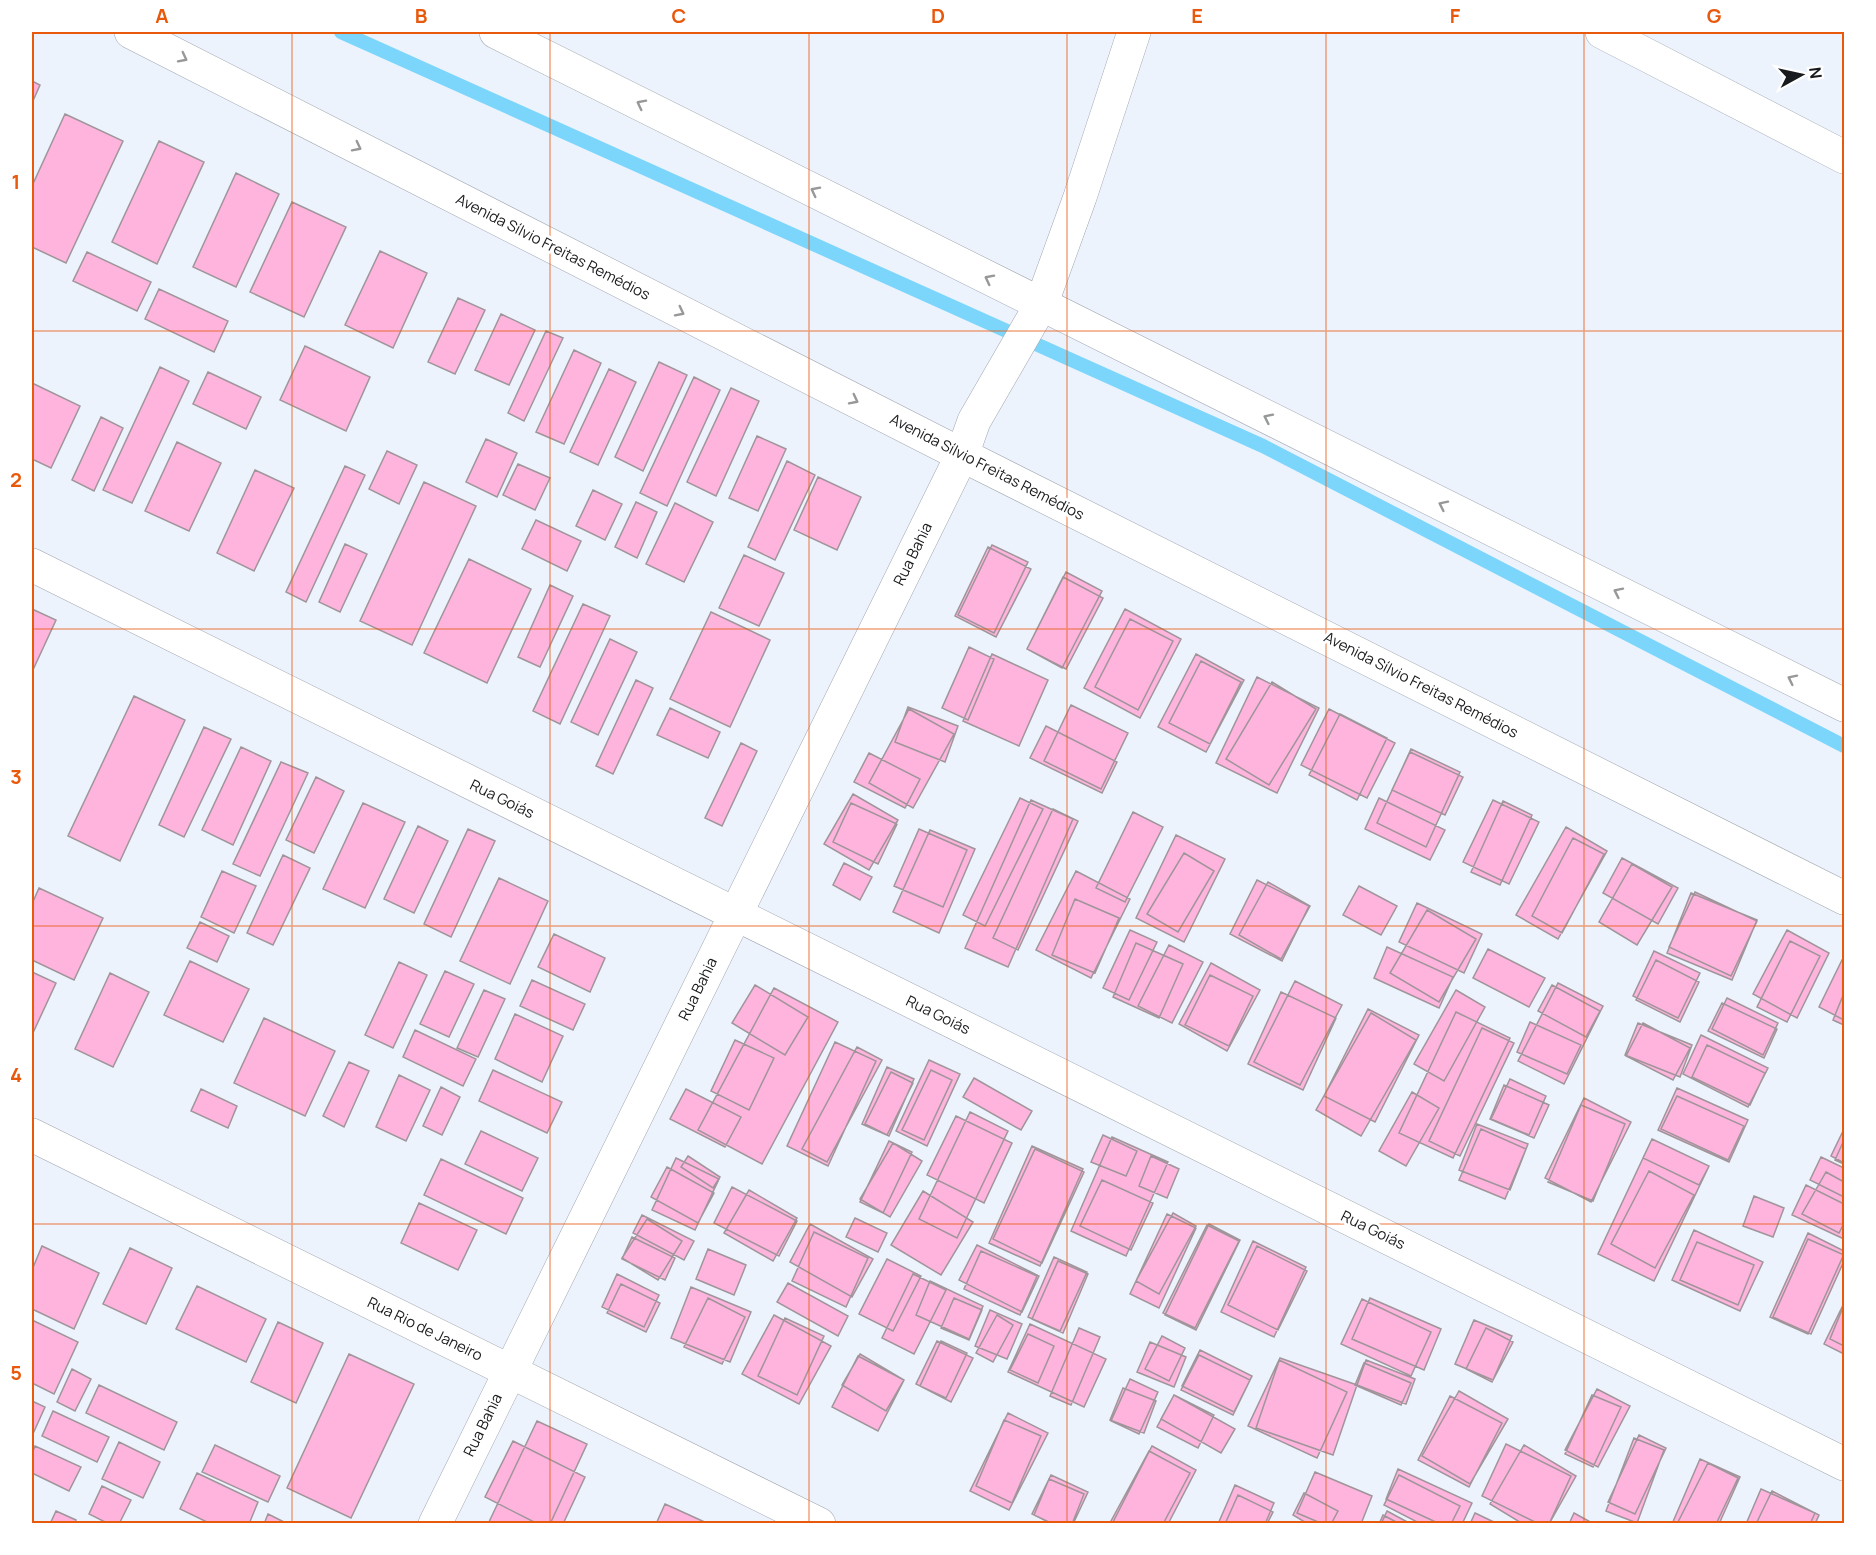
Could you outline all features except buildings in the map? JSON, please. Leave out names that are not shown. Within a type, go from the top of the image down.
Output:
[{"type":"street","name":"Avenida Sílvio Freitas Remédios","points":[[131,32],[962,455],[1845,898]]},
{"type":"street","points":[[496,32],[1034,317],[1845,705]]},
{"type":"street","name":"Rua Bahia","points":[[435,1524],[962,455],[974,421],[1034,317],[1080,197],[1134,32]]},
{"type":"street","points":[[1602,32],[1845,157]]},
{"type":"street","name":"Rua Goiás","points":[[32,565],[1845,1464]]},
{"type":"street","name":"Rua Rio de Janeiro","points":[[32,1135],[819,1524]]},
{"type":"waterway","points":[[341,32],[1263,446],[1844,746]]}]
